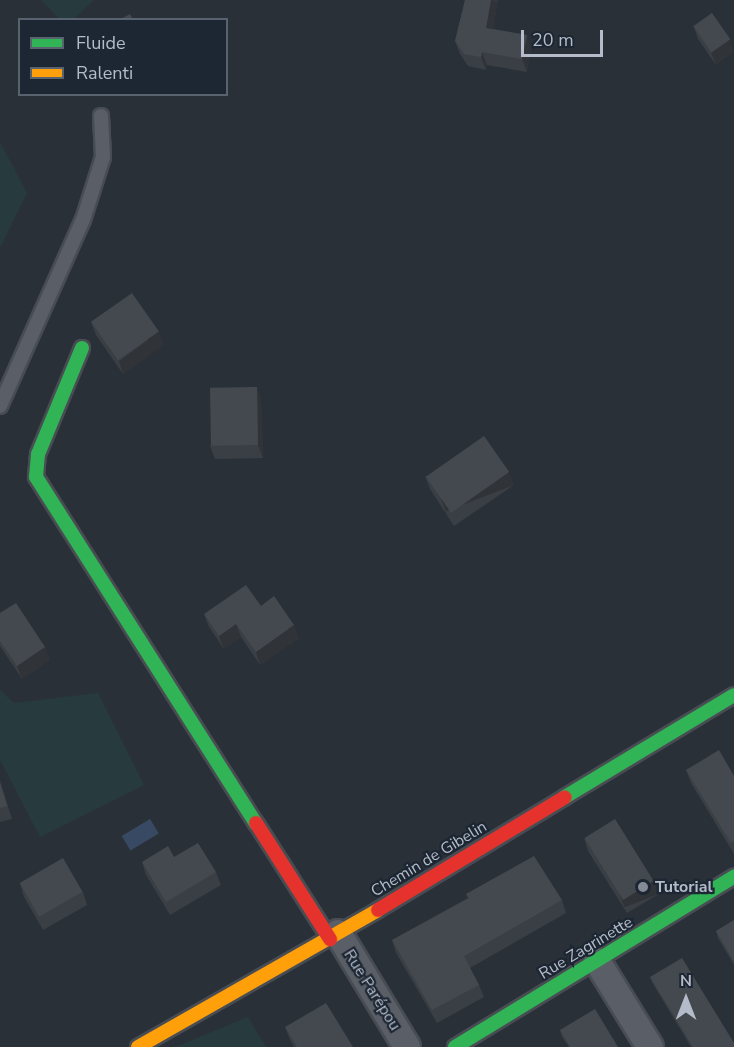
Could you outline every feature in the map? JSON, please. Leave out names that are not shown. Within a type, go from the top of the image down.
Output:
[{"type":"street","points":[[82,348],[38,454],[36,477],[334,936]]},
{"type":"street","name":"Chemin de Gibelin","points":[[138,1047],[334,936],[731,703]]},
{"type":"street","name":"Rue Zagrinette","points":[[455,1047],[734,877]]},
{"type":"street","name":"Rue Parépou","points":[[334,936],[407,1047]]},
{"type":"street","points":[[597,961],[650,1047]]},
{"type":"lane","points":[[0,406],[83,220],[103,156],[101,116]]},
{"type":"green space","points":[[41,0],[94,0],[75,18],[58,18]]},
{"type":"green space","points":[[0,142],[27,193],[0,248]]},
{"type":"green space","points":[[0,690],[14,703],[98,693],[144,785],[40,837],[0,760]]},
{"type":"green space","points":[[248,1017],[266,1047],[175,1047]]},
{"type":"water","points":[[150,819],[159,834],[130,851],[122,836]]},
{"type":"building","points":[[465,0],[491,0],[486,28],[527,35],[522,59],[482,52],[481,57],[464,54],[455,41]]},
{"type":"building","points":[[712,13],[730,39],[712,52],[693,26]]},
{"type":"building","points":[[132,293],[159,332],[118,360],[91,322]]},
{"type":"building","points":[[257,387],[258,445],[211,446],[210,388]]},
{"type":"building","points":[[484,436],[509,472],[451,513],[426,477]]},
{"type":"building","points":[[246,585],[261,606],[274,596],[294,625],[256,652],[236,624],[219,636],[204,614]]},
{"type":"building","points":[[16,603],[45,647],[17,666],[0,641],[0,613]]},
{"type":"building","points":[[719,750],[734,776],[734,841],[731,843],[686,770]]},
{"type":"building","points":[[0,782],[7,806],[0,808]]},
{"type":"building","points":[[615,819],[654,881],[623,900],[584,838]]},
{"type":"building","points":[[198,843],[216,872],[166,902],[142,862],[168,846],[174,857]]},
{"type":"building","points":[[534,856],[562,900],[464,956],[479,985],[432,1010],[392,940],[469,898],[466,894]]},
{"type":"building","points":[[63,858],[82,892],[39,917],[20,883]]},
{"type":"building","points":[[734,920],[734,962],[716,931]]},
{"type":"building","points":[[682,958],[734,1043],[734,1047],[693,1047],[650,977]]},
{"type":"building","points":[[326,1003],[353,1047],[297,1047],[285,1027]]},
{"type":"building","points":[[595,1009],[618,1047],[570,1047],[560,1030]]},
{"type":"traffic: fast","points":[[82,348],[38,454],[36,477],[256,823]]},
{"type":"traffic: fast","points":[[565,797],[734,695]]},
{"type":"traffic: fast","points":[[455,1047],[734,877]]},
{"type":"traffic: slow","points":[[138,1047],[378,910]]},
{"type":"traffic: jam","points":[[378,910],[565,797]]},
{"type":"traffic: jam","points":[[256,823],[330,939]]},
{"type":"place","name":"Tutorial","points":[[643,887]]}]
